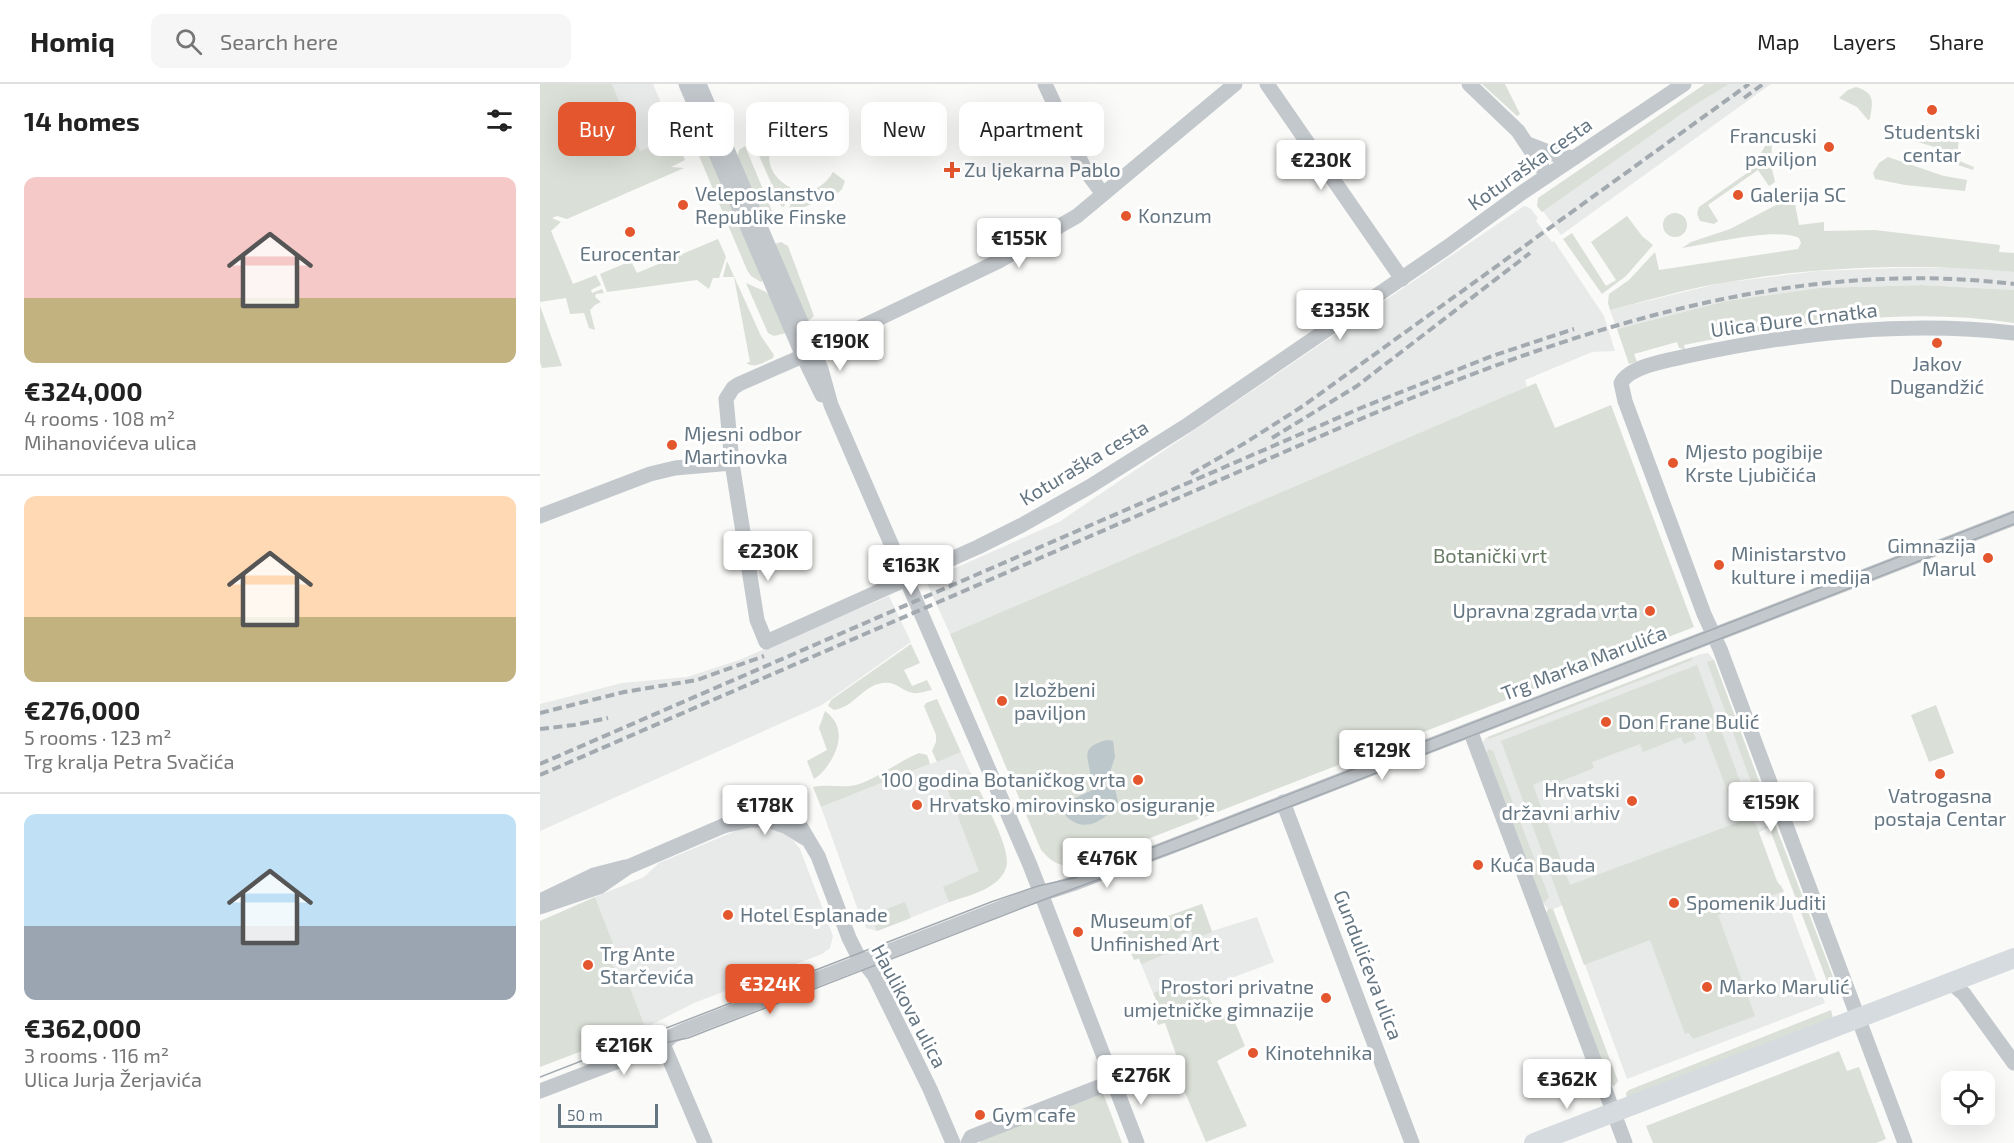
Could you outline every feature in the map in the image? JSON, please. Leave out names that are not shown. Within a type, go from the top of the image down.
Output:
[{"type":"main road","points":[[1533,1143],[2014,958]]},
{"type":"street","points":[[686,84],[808,353]]},
{"type":"street","points":[[699,84],[808,353],[820,392],[831,405],[1010,817],[1137,1143]]},
{"type":"street","points":[[1045,84],[1085,170],[1103,194]]},
{"type":"street","points":[[540,516],[650,474],[675,468],[732,463],[725,406],[730,392],[739,384],[999,261],[1077,216],[1235,84]]},
{"type":"street","points":[[1267,84],[1402,279]]},
{"type":"street","points":[[1469,84],[1518,131],[1547,175]]},
{"type":"street","name":"Koturaška cesta","points":[[732,463],[758,620],[766,642],[922,573],[1022,525],[1099,481],[1189,424],[1402,279],[1547,175],[1684,84]]},
{"type":"street","points":[[1528,144],[1548,152],[1574,158]]},
{"type":"street","name":"Ulica Đure Crnatka","points":[[1714,635],[1621,391],[1622,381],[1626,376],[1637,370],[1720,349],[1830,333],[1912,328],[1979,329],[2014,333]]},
{"type":"street","name":"Trg Marka Marulića","points":[[663,1044],[685,1030],[1016,902],[1118,867],[2014,518]]},
{"type":"street","points":[[1714,635],[1905,1143]]},
{"type":"street","points":[[1470,730],[1625,1143]]},
{"type":"street","name":"Gundulićeva ulica","points":[[1283,802],[1412,1143]]},
{"type":"street","name":"Haulikova ulica","points":[[628,867],[723,826],[750,820],[768,820],[787,827],[808,840],[818,856],[849,938],[863,962],[874,975],[953,1143]]},
{"type":"street","points":[[540,902],[594,875],[628,867]]},
{"type":"street","points":[[540,907],[599,887],[628,867]]},
{"type":"street","points":[[1948,982],[1964,994],[2014,1063]]},
{"type":"street","points":[[540,1090],[663,1044],[705,1143]]},
{"type":"street","points":[[946,1125],[955,1134],[969,1140],[1114,1081]]},
{"type":"shaded area","points":[[612,84],[653,84],[660,102],[648,102],[648,149],[640,152],[636,142],[636,102],[619,102]]},
{"type":"shaded area","points":[[1729,84],[1771,84],[1561,235],[1543,211],[1690,108]]},
{"type":"shaded area","points":[[1524,206],[1530,208],[1538,218],[1536,221],[1552,242],[1554,241],[1604,316],[1615,351],[1592,352],[1525,380],[1527,387],[950,634],[926,581],[1059,522]]},
{"type":"shaded area","points":[[1973,268],[2014,272],[2014,290],[1922,285],[1819,288],[1726,301],[1617,329],[1610,310],[1721,283],[1818,271]]},
{"type":"shaded area","points":[[889,596],[911,642],[822,705],[540,831],[540,704],[622,683],[687,677],[739,660]]},
{"type":"shaded area","points":[[1708,653],[1714,660],[1775,824],[1760,832],[1548,909],[1540,901],[1483,743],[1485,738]]},
{"type":"shaded area","points":[[1113,741],[1115,757],[1103,786],[1115,789],[1118,802],[1095,823],[1088,825],[1073,822],[1066,816],[1066,806],[1071,800],[1101,786],[1101,784],[1091,782],[1088,751],[1097,743]]},
{"type":"shaded area","points":[[961,752],[1000,837],[1007,863],[1004,873],[988,887],[877,931],[866,928],[821,807]]},
{"type":"shaded area","points":[[759,824],[783,833],[800,849],[833,936],[830,948],[822,954],[694,1003],[645,1028],[626,977],[613,966],[610,956],[613,943],[595,897],[644,877],[659,863],[745,827]]},
{"type":"shaded area","points":[[1781,885],[1825,1003],[1627,1079],[1584,962]]},
{"type":"shaded area","points":[[1202,904],[1212,931],[1257,917],[1274,962],[1208,987],[1205,980],[1180,982],[1153,993],[1139,959],[1134,960],[1123,932]]},
{"type":"green space","points":[[540,84],[612,84],[620,102],[558,102],[558,156],[636,156],[636,141],[640,151],[648,148],[648,156],[683,156],[685,160],[671,167],[684,168],[567,219],[557,216],[552,218],[561,222],[551,231],[573,284],[596,275],[601,285],[591,290],[592,293],[602,289],[604,293],[596,294],[595,297],[601,302],[590,310],[595,330],[589,328],[584,313],[570,314],[566,298],[540,302]]},
{"type":"green space","points":[[1482,84],[1505,84],[1520,114],[1517,116]]},
{"type":"green space","points":[[1705,84],[1729,84],[1690,108],[1542,212],[1537,206],[1538,198]]},
{"type":"green space","points":[[1856,87],[1870,95],[1872,103],[1868,120],[1857,107],[1839,98],[1848,90]]},
{"type":"green space","points":[[1889,131],[1959,137],[1957,160],[1974,167],[1973,170],[1955,164],[1951,152],[1891,134]]},
{"type":"green space","points":[[1772,142],[1771,165],[1775,182],[1769,186],[1758,170],[1708,205],[1718,221],[1714,224],[1700,221],[1697,214],[1699,207],[1750,171],[1767,143]]},
{"type":"green space","points":[[745,146],[746,156],[749,156],[772,211],[773,221],[766,223],[737,161],[739,150]]},
{"type":"green space","points":[[699,156],[711,156],[764,279],[761,282],[751,276]]},
{"type":"green space","points":[[759,156],[769,156],[772,171],[791,188],[784,207],[781,206]]},
{"type":"green space","points":[[1888,157],[1944,176],[1967,180],[1965,191],[1905,185],[1875,179],[1873,173],[1879,163]]},
{"type":"green space","points":[[833,172],[845,181],[839,192],[793,212],[788,211],[796,190],[813,190],[826,181]]},
{"type":"green space","points":[[1790,201],[1795,204],[1799,225],[1824,222],[1824,231],[1875,230],[2000,245],[1999,252],[2014,253],[2014,272],[1905,267],[1794,273],[1708,286],[1610,310],[1609,294],[1629,280],[1655,252],[1659,270],[1798,249],[1801,243],[1799,238],[1775,234],[1742,237],[1682,248],[1691,242],[1730,229],[1782,202]]},
{"type":"green space","points":[[1675,213],[1683,217],[1687,225],[1683,233],[1675,237],[1667,233],[1663,225],[1667,217]]},
{"type":"green space","points":[[1627,216],[1642,236],[1653,245],[1626,276],[1602,294],[1563,239],[1572,233],[1606,286],[1616,280],[1591,242]]},
{"type":"green space","points":[[718,239],[726,257],[719,278],[713,278],[709,289],[697,280],[607,292],[600,274],[631,261],[637,273]]},
{"type":"green space","points":[[781,242],[788,246],[814,316],[807,322],[775,244]]},
{"type":"green space","points":[[727,261],[761,336],[774,355],[773,358],[760,364],[746,363],[750,362],[734,277],[723,277]]},
{"type":"green space","points":[[746,283],[772,297],[786,333],[774,336],[768,333]]},
{"type":"green space","points":[[1922,285],[2014,290],[2014,323],[1931,316],[1807,324],[1684,345],[1685,349],[1679,348],[1677,342],[1634,354],[1637,362],[1629,364],[1617,329],[1726,301],[1819,288]]},
{"type":"green space","points":[[540,306],[562,366],[542,368],[540,362]]},
{"type":"green space","name":"Botanički vrt","points":[[1536,383],[1555,428],[1611,405],[1694,627],[1083,864],[1065,866],[1055,862],[1041,850],[950,634]]},
{"type":"green space","points":[[911,644],[920,663],[904,670],[912,686],[927,680],[932,690],[913,693],[893,684],[884,683],[872,686],[841,708],[834,710],[828,706],[831,700]]},
{"type":"green space","points":[[1693,657],[1692,660],[1489,739],[1488,737]]},
{"type":"green space","points":[[1714,660],[1770,811],[1763,814],[1707,662]]},
{"type":"green space","points":[[1697,665],[1777,881],[1784,891],[1718,915],[1755,1016],[1693,1039],[1689,1033],[1685,1034],[1650,940],[1584,965],[1501,741]],"holes":[[[1701,721],[1739,822],[1570,885],[1533,785],[1544,780],[1549,793],[1561,789],[1559,782],[1594,768],[1592,762],[1640,744],[1643,752],[1681,737],[1684,744],[1696,739],[1690,725]]]},
{"type":"green space","points":[[937,699],[961,752],[937,762],[932,751],[936,735],[924,706]]},
{"type":"green space","points":[[1936,705],[1954,753],[1929,762],[1911,715]]},
{"type":"green space","points":[[825,711],[831,716],[838,729],[838,742],[830,762],[814,779],[807,761],[827,750],[819,728]]},
{"type":"green space","points":[[1489,749],[1493,751],[1549,897],[1545,902],[1540,901],[1486,753]]},
{"type":"green space","points":[[919,753],[927,755],[930,764],[821,807],[813,787],[856,785]]},
{"type":"green space","points":[[971,773],[1003,843],[1007,863],[1002,876],[991,886],[949,902],[943,887],[979,871],[945,783]]},
{"type":"green space","points":[[1775,824],[1838,990],[1831,992],[1769,827]]},
{"type":"green space","points":[[595,897],[613,943],[610,956],[613,966],[626,977],[645,1027],[540,1067],[540,921]]},
{"type":"green space","points":[[905,902],[911,918],[877,931],[871,915]]},
{"type":"green space","points":[[1202,904],[1212,932],[1194,939],[1191,931],[1179,935],[1183,947],[1141,964],[1139,958],[1134,960],[1123,932]]},
{"type":"green space","points":[[1548,909],[1553,909],[1618,1081],[1614,1086],[1611,1085],[1546,913]]},
{"type":"green space","points":[[1180,982],[1200,982],[1216,1013],[1203,1018],[1205,1023],[1231,1013],[1245,1046],[1217,1061],[1247,1126],[1206,1142],[1178,1076],[1183,1074],[1165,1023],[1158,1025],[1151,1007],[1158,1004],[1153,993]]},
{"type":"green space","points":[[1831,1010],[1833,1018],[1627,1099],[1626,1093],[1629,1090]]},
{"type":"green space","points":[[1839,1051],[1847,1071],[1859,1067],[1886,1139],[1876,1143],[1653,1143],[1646,1126]]},
{"type":"green space","points":[[1103,1093],[1122,1143],[980,1143],[981,1140]]},
{"type":"tram line","points":[[540,1077],[991,902],[1038,886],[1074,878],[2014,512]]},
{"type":"tram line","points":[[621,1052],[688,1038],[1043,900],[1184,848],[2014,524]]},
{"type":"railway","points":[[1191,474],[1303,406],[1749,84]]},
{"type":"railway","points":[[1744,98],[1763,84]]},
{"type":"railway","points":[[1272,438],[1357,386],[1530,253]]},
{"type":"railway","points":[[540,775],[1351,423],[1510,360],[1592,333],[1674,310],[1758,292],[1842,282],[1928,278],[2014,284]]},
{"type":"railway","points":[[540,764],[1363,407],[1492,356],[1574,329]]},
{"type":"railway","points":[[540,713],[624,692],[697,680],[764,656]]},
{"type":"railway","points":[[540,729],[608,718]]},
{"type":"place","name":"Studentski centar","points":[[1932,110]]},
{"type":"place","name":"Francuski paviljon","points":[[1829,147]]},
{"type":"place","name":"Zu ljekarna Pablo","points":[[952,170]]},
{"type":"place","name":"Galerija SC","points":[[1738,195]]},
{"type":"place","name":"Veleposlanstvo Republike Finske","points":[[683,205]]},
{"type":"place","name":"Konzum","points":[[1126,216]]},
{"type":"place","name":"Eurocentar","points":[[630,232]]},
{"type":"place","name":"Jakov Dugandžić","points":[[1937,343]]},
{"type":"place","name":"Mjesni odbor Martinovka","points":[[672,445]]},
{"type":"place","name":"Mjesto pogibije Krste Ljubičića","points":[[1673,463]]},
{"type":"place","name":"Gimnazija Marul","points":[[1988,558]]},
{"type":"place","name":"Ministarstvo kulture i medija","points":[[1719,565]]},
{"type":"place","name":"Upravna zgrada vrta","points":[[1650,611]]},
{"type":"place","name":"Izložbeni paviljon","points":[[1002,701]]},
{"type":"place","name":"Don Frane Bulić","points":[[1606,722]]},
{"type":"place","name":"Vatrogasna postaja Centar","points":[[1940,774]]},
{"type":"place","name":"100 godina Botaničkog vrta","points":[[1138,780]]},
{"type":"place","name":"Hrvatski državni arhiv","points":[[1632,801]]},
{"type":"place","name":"Hrvatsko mirovinsko osiguranje","points":[[917,805]]},
{"type":"place","name":"Kuća Bauda","points":[[1478,865]]},
{"type":"place","name":"Spomenik Juditi","points":[[1674,903]]},
{"type":"place","name":"Hotel Esplanade","points":[[728,915]]},
{"type":"place","name":"Museum of Unfinished Art","points":[[1078,932]]},
{"type":"place","name":"Trg Ante Starčevića","points":[[588,965]]},
{"type":"place","name":"Marko Marulić","points":[[1707,987]]},
{"type":"place","name":"Prostori privatne umjetničke gimnazije","points":[[1326,998]]},
{"type":"place","name":"Kinotehnika","points":[[1253,1053]]},
{"type":"place","name":"Gym cafe","points":[[980,1115]]}]
